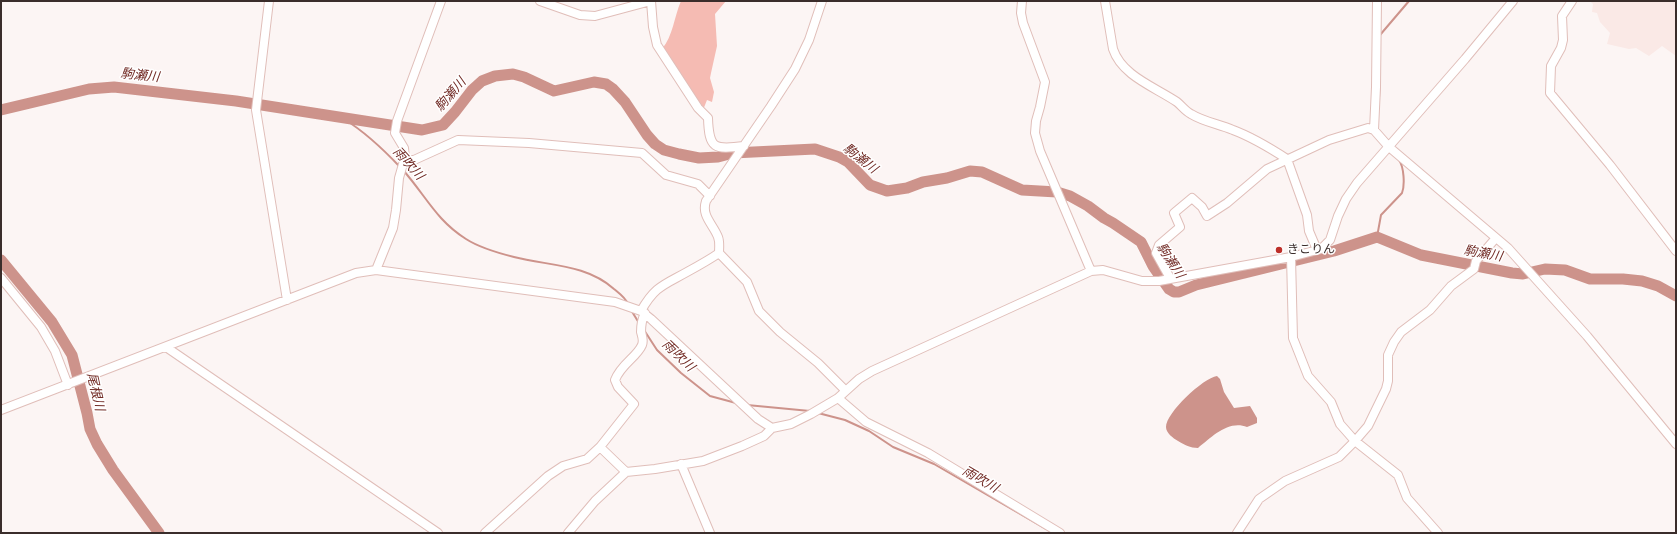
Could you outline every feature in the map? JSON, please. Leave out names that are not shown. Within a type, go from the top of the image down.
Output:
[{"type":"street","points":[[269,1],[256,110],[287,300]]},
{"type":"street","points":[[376,270],[393,228],[399,178],[405,153],[404,148],[395,133],[396,125],[441,1]]},
{"type":"street","points":[[540,1],[580,15],[595,16],[651,1],[658,45],[698,108],[708,118],[709,134],[712,142],[720,148],[742,147]]},
{"type":"street","points":[[822,1],[804,53],[771,106],[710,196],[704,208],[706,217],[719,238],[720,253],[747,282],[759,311],[780,332],[818,363],[845,390]]},
{"type":"street","points":[[1022,1],[1021,13],[1023,23],[1045,82],[1036,121],[1035,133],[1040,151],[1056,190],[1092,271]]},
{"type":"street","points":[[1106,1],[1113,49],[1123,67],[1177,102],[1190,114],[1209,123],[1233,130],[1256,140],[1287,159],[1307,215],[1309,231],[1316,250]]},
{"type":"street","points":[[1374,130],[1377,1]]},
{"type":"street","points":[[568,533],[595,501],[626,472],[703,461],[742,446],[764,436],[772,428],[791,424],[811,414],[838,398],[845,390],[872,371],[1092,271],[1103,270],[1142,281],[1159,281],[1291,256],[1326,246],[1330,240],[1338,216],[1346,199],[1357,183],[1513,1]]},
{"type":"street","points":[[1572,1],[1562,16],[1563,40],[1561,48],[1551,66],[1550,93],[1610,165],[1676,251]]},
{"type":"street","points":[[1169,279],[1156,253],[1159,245],[1180,227],[1174,213],[1192,198],[1202,207],[1207,216],[1227,204],[1267,169],[1329,140],[1368,128],[1374,130],[1389,147],[1454,201],[1495,239],[1508,248],[1587,336],[1676,444]]},
{"type":"street","points":[[402,166],[408,160],[414,160],[458,140],[529,143],[642,153],[666,175],[698,184],[710,196]]},
{"type":"street","points":[[1237,533],[1259,499],[1285,481],[1339,457],[1356,441],[1368,426],[1386,389],[1388,381],[1388,355],[1394,342],[1401,332],[1430,310],[1451,286],[1475,265],[1495,239]]},
{"type":"street","points":[[485,533],[552,473],[563,466],[587,458],[600,447],[634,404],[618,387],[615,380],[619,371],[641,348],[644,342],[641,329],[641,313],[650,296],[664,283],[720,253]]},
{"type":"street","points":[[1291,256],[1293,338],[1308,376],[1331,402],[1340,424],[1356,441],[1398,475],[1407,498],[1438,533]]},
{"type":"street","points":[[1,410],[356,274],[376,270],[624,304],[641,313],[750,411],[772,428]]},
{"type":"street","points":[[1,278],[41,327],[71,383]]},
{"type":"street","points":[[166,347],[438,533]]},
{"type":"street","points":[[838,398],[866,422],[928,453],[1060,533]]},
{"type":"street","points":[[600,447],[626,472]]},
{"type":"street","points":[[681,464],[710,533]]},
{"type":"shaded area","points":[[681,1],[726,1],[715,14],[717,46],[710,78],[714,92],[712,102],[707,100],[703,110],[662,49],[669,38]]},
{"type":"shaded area","points":[[1590,1],[1676,1],[1676,56],[1662,46],[1649,56],[1636,48],[1629,49],[1607,44],[1610,33],[1600,22],[1597,13],[1592,12],[1593,4]]},
{"type":"shaded area","points":[[1217,376],[1220,379],[1224,392],[1234,408],[1250,406],[1257,418],[1257,423],[1247,427],[1240,425],[1227,428],[1198,448],[1188,446],[1176,440],[1168,433],[1166,429],[1172,413],[1178,405],[1195,389],[1211,378]]},
{"type":"waterway","points":[[1380,35],[1409,1]]},
{"type":"waterway","points":[[1379,98],[1380,73]]},
{"type":"waterway","name":"駒瀬川","points":[[1,110],[89,89],[114,87],[236,101],[422,130],[443,125],[472,90],[482,81],[495,76],[513,74],[524,77],[554,91],[594,82],[606,84],[613,89],[625,102],[647,135],[655,144],[664,150],[679,154],[699,158],[718,157],[733,153],[815,149],[839,157],[848,162],[870,185],[887,191],[907,188],[923,182],[947,178],[970,171],[982,172],[1022,190],[1057,192],[1070,196],[1088,206],[1141,242],[1153,266],[1169,289],[1174,292],[1179,292],[1196,285],[1334,251],[1377,237],[1421,255],[1512,273],[1523,274],[1545,269],[1565,270],[1590,279],[1623,279],[1642,281],[1658,286],[1676,296]]},
{"type":"waterway","name":"雨吹川","points":[[344,119],[374,141],[400,167]]},
{"type":"waterway","points":[[1377,237],[1381,215],[1402,193],[1404,176],[1399,160]]},
{"type":"waterway","name":"雨吹川","points":[[403,170],[439,216],[456,232],[471,242],[483,248],[502,254],[579,270],[603,281],[624,297],[628,304]]},
{"type":"waterway","name":"尾根川","points":[[1,260],[52,322],[72,355],[90,429],[97,444],[113,470],[159,533]]},
{"type":"waterway","name":"雨吹川","points":[[631,310],[639,323]]},
{"type":"waterway","name":"雨吹川","points":[[644,330],[657,350],[681,373],[710,396],[736,403]]},
{"type":"waterway","name":"雨吹川","points":[[747,405],[810,411]]},
{"type":"waterway","name":"雨吹川","points":[[818,413],[845,420],[869,431],[893,447],[934,464],[1046,529]]},
{"type":"place","name":"きこりん","points":[[1279,250]]}]
